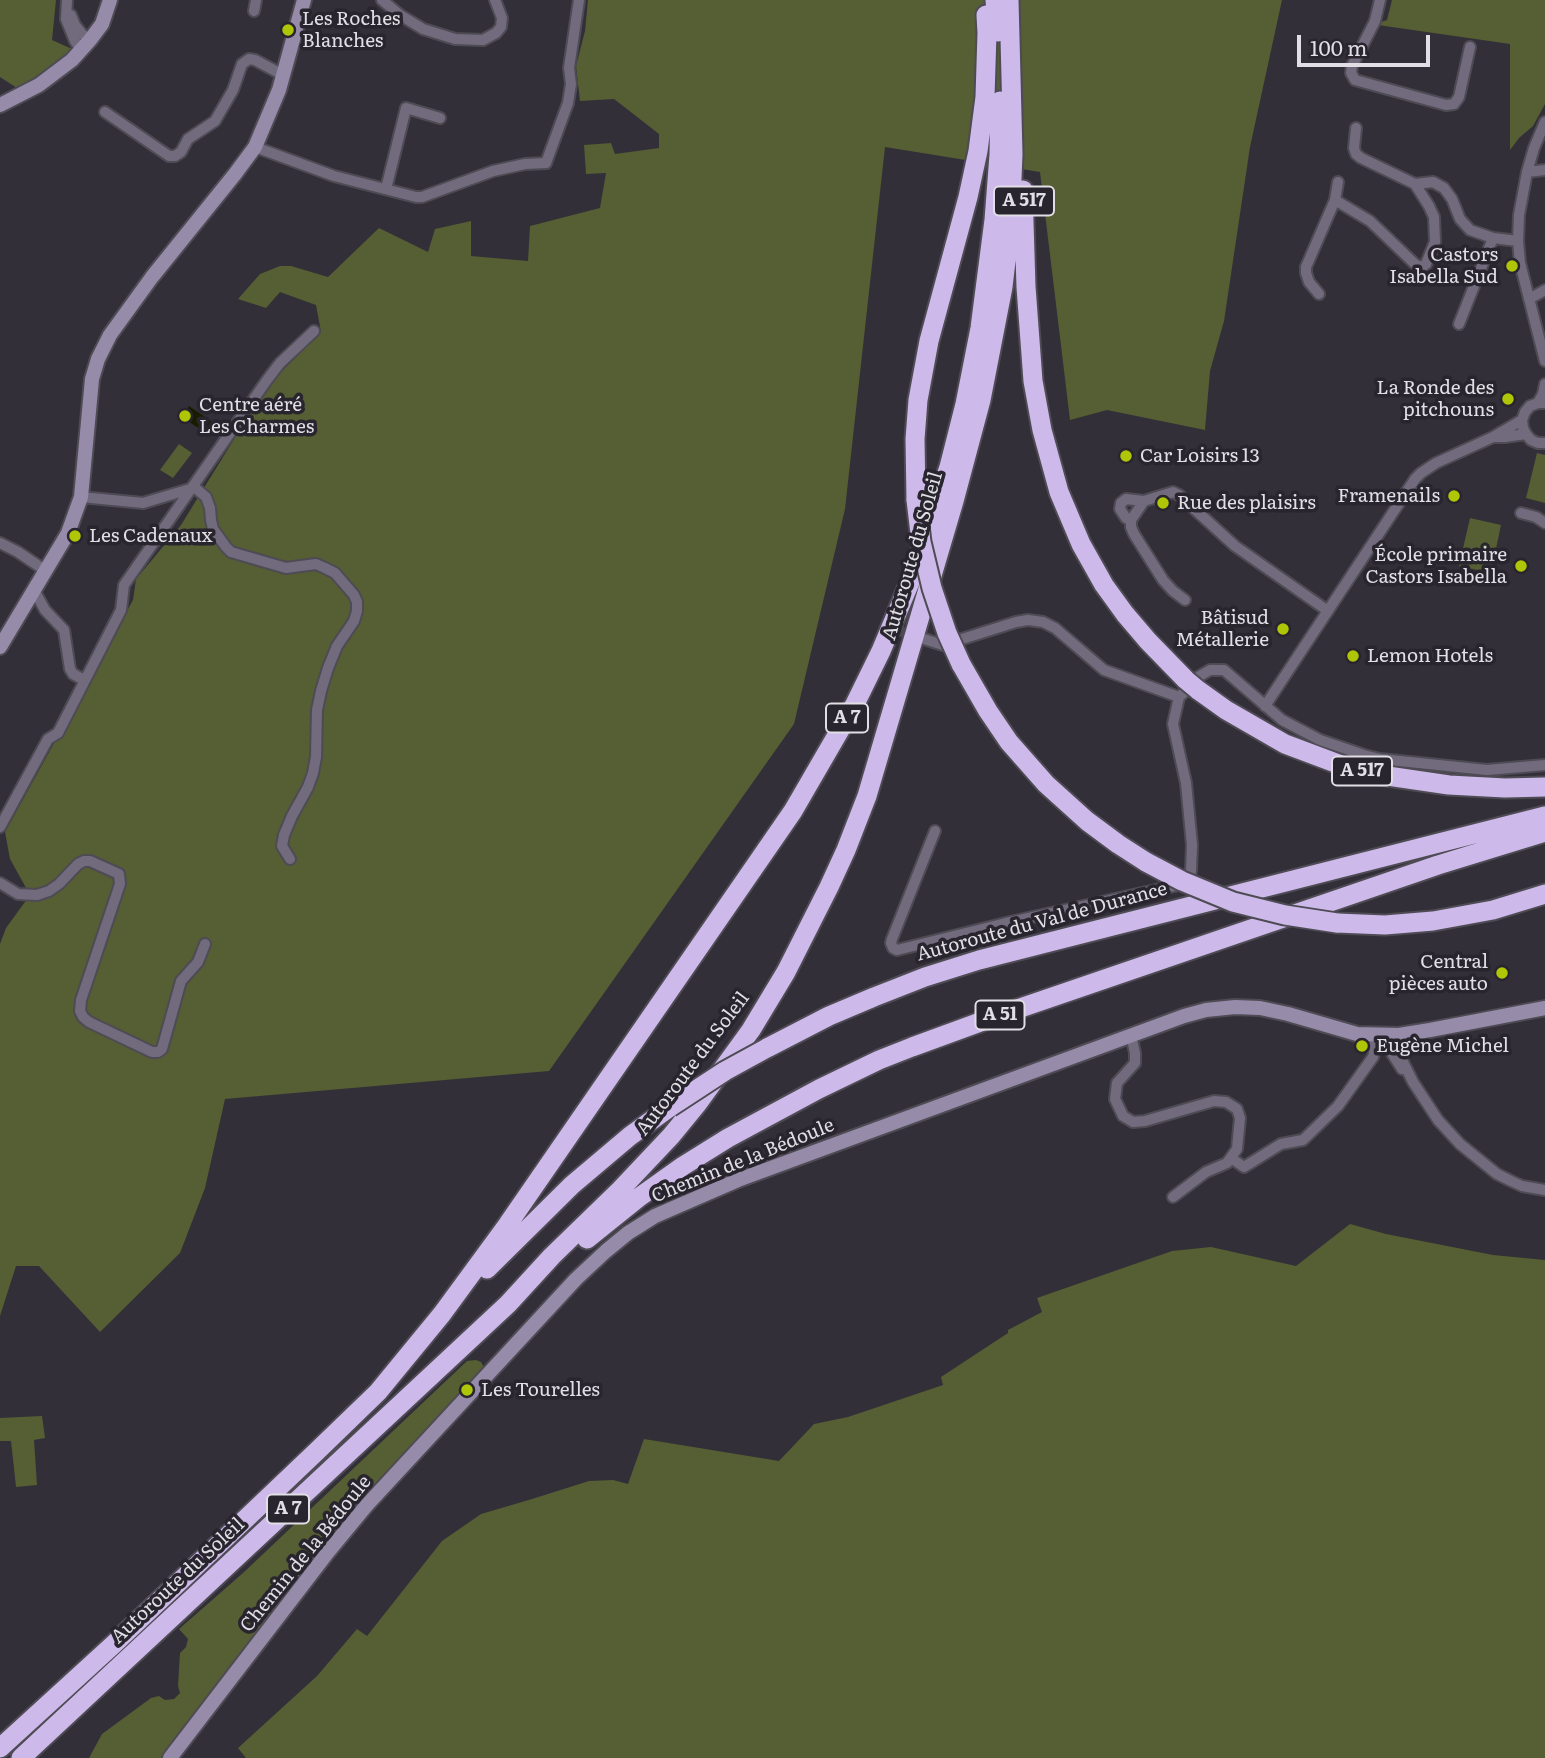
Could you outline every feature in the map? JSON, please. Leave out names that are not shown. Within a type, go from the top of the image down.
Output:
[{"type":"highway","name":"A 517","points":[[985,0],[987,33],[982,125],[968,197],[929,341],[915,439],[916,500],[921,542],[932,588],[961,664],[988,711],[1009,742],[1046,784],[1087,821],[1146,862],[1182,881],[1233,902],[1285,915],[1337,923],[1396,924],[1433,921],[1493,910],[1545,894]]},
{"type":"highway","name":"Autoroute du Soleil","points":[[0,1748],[336,1434],[378,1392],[442,1314],[508,1224],[793,811],[855,704],[901,607],[913,575],[949,467],[965,404],[994,220],[999,155],[1000,98],[995,0]]},
{"type":"highway","name":"A 517","points":[[1010,0],[1018,63],[1026,287],[1036,402],[1049,460],[1070,520],[1104,585],[1125,614],[1190,686],[1276,739],[1316,757],[1374,774],[1449,785],[1545,787]]},
{"type":"highway","name":"Autoroute du Soleil","points":[[22,1758],[508,1304],[552,1255],[647,1163],[698,1103],[734,1054],[800,947],[830,887],[869,788],[981,400],[1006,262],[1012,187],[1010,0]]},
{"type":"highway","name":"Autoroute du Val de Durance","points":[[442,1314],[558,1198],[630,1136],[725,1071],[865,1000],[970,962],[1545,816]]},
{"type":"highway","name":"A 51","points":[[508,1304],[611,1218],[669,1175],[757,1121],[850,1073],[994,1017],[1545,832]]},
{"type":"street","points":[[68,0],[66,19],[75,41],[86,45]]},
{"type":"street","points":[[0,105],[39,85],[72,60],[102,24],[110,0]]},
{"type":"street","points":[[0,647],[68,533],[81,497],[92,379],[98,359],[131,304],[255,147],[283,75],[304,0]]},
{"type":"street","points":[[382,0],[423,29],[455,39],[483,40],[496,33],[501,26],[502,18],[495,0]]},
{"type":"street","points":[[255,147],[334,176],[416,197],[494,171],[524,164],[546,163],[570,93],[569,68],[579,0]]},
{"type":"street","points":[[1380,0],[1375,20],[1352,66],[1351,73],[1355,80],[1446,105],[1454,104],[1459,97],[1470,47]]},
{"type":"street","points":[[105,112],[169,156],[176,156],[188,139],[215,121],[226,106],[242,64],[248,59],[283,75]]},
{"type":"street","points":[[386,189],[406,108],[440,118]]},
{"type":"street","points":[[1545,122],[1527,172],[1519,215],[1518,241],[1520,263],[1545,361]]},
{"type":"street","points":[[1335,200],[1370,221],[1416,265],[1422,267],[1426,264],[1435,242],[1436,228],[1429,206],[1415,184],[1356,154],[1356,128]]},
{"type":"street","points":[[1527,172],[1545,170]]},
{"type":"street","points":[[1319,294],[1309,282],[1306,267],[1335,200],[1338,182]]},
{"type":"street","points":[[1415,184],[1433,182],[1444,188],[1460,219],[1470,230],[1493,239],[1518,241]]},
{"type":"street","points":[[1460,324],[1493,239]]},
{"type":"street","points":[[1529,299],[1545,290]]},
{"type":"street","points":[[0,827],[48,739],[58,733],[121,610],[124,585],[267,380],[280,363],[314,331]]},
{"type":"street","points":[[1545,384],[1541,403],[1530,406],[1522,420],[1526,435],[1538,443],[1545,443]]},
{"type":"street","points":[[1265,706],[1421,472],[1522,420]]},
{"type":"street","points":[[1493,437],[1526,435]]},
{"type":"street","points":[[81,497],[143,503],[191,487]]},
{"type":"street","points":[[191,487],[206,497],[214,528],[231,552],[286,568],[316,564],[335,573],[358,602],[354,621],[337,646],[321,691],[317,710],[313,773],[284,835],[282,846],[289,859]]},
{"type":"street","points":[[1131,520],[1126,518],[1120,509],[1121,503],[1126,499],[1144,501],[1176,492],[1234,546],[1328,611]]},
{"type":"street","points":[[1144,501],[1131,520],[1132,530],[1163,580],[1185,600]]},
{"type":"street","points":[[1521,513],[1545,523]]},
{"type":"street","points":[[0,543],[46,571]]},
{"type":"street","points":[[34,590],[46,610],[64,630],[70,669],[84,680]]},
{"type":"street","points":[[924,639],[943,645],[1016,622],[1043,622],[1055,628],[1104,670],[1190,686]]},
{"type":"street","points":[[935,831],[892,939],[893,948],[897,950],[1183,883],[1191,873],[1192,854],[1185,774],[1173,724],[1190,686],[1210,670],[1224,670],[1282,720],[1320,740],[1351,751],[1381,759],[1487,770],[1545,765]]},
{"type":"street","points":[[0,883],[18,894],[37,895],[49,891],[84,861],[119,874],[120,884],[81,1000],[80,1011],[89,1022],[152,1052],[162,1049],[181,981],[198,962],[205,944]]},
{"type":"street","name":"Chemin de la Bédoule","points":[[1389,1040],[1545,1007]]},
{"type":"street","name":"Chemin de la Bédoule","points":[[180,1758],[371,1510],[593,1274],[647,1229],[726,1192],[1206,1010],[1260,1008],[1389,1040],[1490,1028],[1545,1016]]},
{"type":"street","points":[[1132,1039],[1135,1063],[1117,1083],[1115,1099],[1123,1116],[1133,1122],[1145,1121],[1214,1101],[1226,1102],[1237,1109],[1240,1118],[1237,1149],[1227,1163],[1206,1172],[1173,1197]]},
{"type":"street","name":"Chemin de la Bédoule","points":[[170,1758],[366,1506],[576,1279],[628,1233],[655,1216],[737,1180],[1132,1039]]},
{"type":"street","points":[[1231,1158],[1244,1167],[1281,1144],[1303,1140],[1338,1105],[1373,1057],[1375,1049],[1389,1040],[1395,1060],[1438,1120],[1460,1144],[1505,1178],[1522,1186],[1545,1190]]},
{"type":"shaded area","points":[[0,0],[56,0],[52,40],[72,49],[69,55],[33,84],[20,90],[0,77]]},
{"type":"shaded area","points":[[588,0],[1282,0],[1250,147],[1224,321],[1210,371],[1205,430],[1107,410],[1070,420],[1040,172],[885,147],[845,509],[794,724],[549,1071],[225,1099],[205,1188],[180,1253],[100,1332],[39,1266],[16,1266],[0,1316],[0,944],[6,928],[30,895],[10,859],[5,832],[133,600],[136,579],[181,525],[236,436],[279,374],[321,332],[316,305],[280,292],[266,308],[238,299],[260,274],[280,266],[291,266],[328,277],[379,228],[428,252],[435,229],[471,221],[471,256],[528,261],[530,226],[600,208],[606,173],[586,174],[584,145],[611,143],[615,154],[659,148],[659,134],[614,99],[580,101],[576,66],[585,31]]},
{"type":"shaded area","points":[[1392,0],[1545,0],[1545,104],[1533,126],[1510,150],[1510,44],[1378,25],[1387,20]]},
{"type":"shaded area","points":[[189,406],[211,421],[204,432],[182,417]]},
{"type":"shaded area","points":[[179,444],[192,453],[173,478],[160,470]]},
{"type":"shaded area","points":[[1537,453],[1545,455],[1545,503],[1526,498]]},
{"type":"shaded area","points":[[1470,518],[1501,525],[1491,573],[1459,566]]},
{"type":"shaded area","points":[[1350,1224],[1386,1234],[1493,1255],[1545,1260],[1545,1758],[246,1758],[238,1748],[317,1676],[357,1629],[367,1636],[442,1541],[481,1514],[589,1481],[613,1480],[628,1484],[644,1439],[779,1461],[814,1424],[848,1417],[943,1385],[941,1377],[1008,1333],[1008,1330],[1042,1312],[1037,1298],[1172,1251],[1211,1247],[1296,1266]]},
{"type":"shaded area","points":[[467,1361],[481,1362],[485,1369],[161,1758],[89,1758],[102,1734],[151,1698],[159,1696],[165,1700],[174,1699],[180,1693],[180,1653],[186,1647],[188,1639],[179,1629],[243,1573]]},
{"type":"shaded area","points":[[42,1416],[45,1438],[34,1440],[37,1485],[16,1487],[11,1441],[0,1441],[0,1418]]},
{"type":"tunnel","points":[[881,625],[918,637]]},
{"type":"place","name":"Les Roches Blanches","points":[[288,30]]},
{"type":"place","name":"Castors Isabella Sud","points":[[1512,266]]},
{"type":"place","name":"La Ronde des pitchouns","points":[[1508,399]]},
{"type":"place","name":"Centre aéré Les Charmes","points":[[185,416]]},
{"type":"place","name":"Car Loisirs 13","points":[[1126,456]]},
{"type":"place","name":"Framenails","points":[[1454,496]]},
{"type":"place","name":"Rue des plaisirs","points":[[1163,503]]},
{"type":"place","name":"Les Cadenaux","points":[[75,536]]},
{"type":"place","name":"École primaire Castors Isabella","points":[[1521,566]]},
{"type":"place","name":"Bâtisud Métallerie","points":[[1283,629]]},
{"type":"place","name":"Lemon Hotels","points":[[1353,656]]},
{"type":"place","name":"Central pièces auto","points":[[1502,973]]},
{"type":"place","name":"Eugène Michel","points":[[1362,1046]]},
{"type":"place","name":"Les Tourelles","points":[[467,1390]]}]
